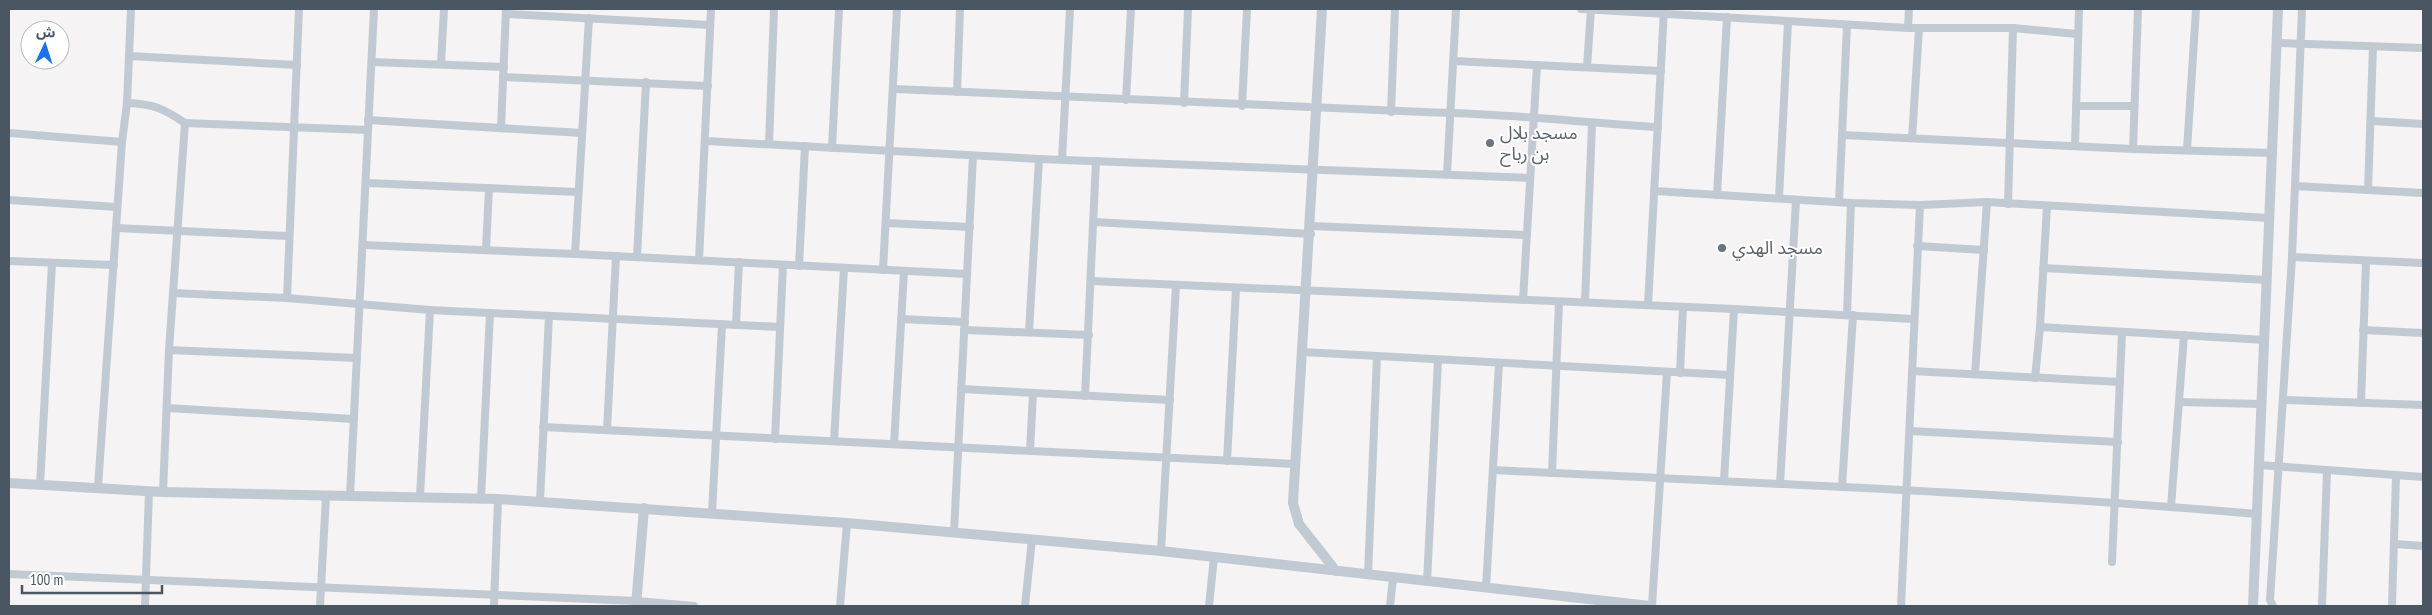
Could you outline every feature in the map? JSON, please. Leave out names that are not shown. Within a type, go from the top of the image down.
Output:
[{"type":"street","points":[[98,487],[117,207],[127,103],[131,9]]},
{"type":"street","points":[[287,298],[288,236],[295,128],[299,9]]},
{"type":"street","points":[[350,497],[364,245],[374,9]]},
{"type":"street","points":[[441,64],[444,9]]},
{"type":"street","points":[[699,260],[711,9]]},
{"type":"street","points":[[769,144],[774,9]]},
{"type":"street","points":[[832,148],[840,9]]},
{"type":"street","points":[[883,270],[897,9]]},
{"type":"street","points":[[958,92],[960,9]]},
{"type":"street","points":[[1062,160],[1070,9]]},
{"type":"street","points":[[1126,100],[1131,9]]},
{"type":"street","points":[[1184,103],[1188,9]]},
{"type":"street","points":[[1242,106],[1247,9]]},
{"type":"street","points":[[1322,9],[1311,230],[1295,464],[1294,513],[1299,524],[1336,571]]},
{"type":"street","points":[[1391,112],[1396,9]]},
{"type":"street","points":[[1447,174],[1456,9]]},
{"type":"street","points":[[1580,9],[1664,11],[1788,22],[1908,28],[2012,28],[2077,34]]},
{"type":"street","points":[[1587,67],[1591,9]]},
{"type":"street","points":[[1908,9],[1908,28]]},
{"type":"street","points":[[2075,146],[2079,9]]},
{"type":"street","points":[[2133,149],[2138,9]]},
{"type":"street","points":[[2187,150],[2196,9]]},
{"type":"street","points":[[2252,606],[2278,9]]},
{"type":"street","points":[[2273,606],[2270,600],[2292,257],[2302,9]]},
{"type":"street","points":[[1648,305],[1664,11]]},
{"type":"street","points":[[501,128],[506,12],[710,25]]},
{"type":"street","points":[[1717,194],[1727,17]]},
{"type":"street","points":[[576,254],[588,18]]},
{"type":"street","points":[[1779,198],[1788,22]]},
{"type":"street","points":[[1839,202],[1847,24]]},
{"type":"street","points":[[1912,138],[1919,28]]},
{"type":"street","points":[[2008,204],[2012,28]]},
{"type":"street","points":[[2278,43],[2423,48]]},
{"type":"street","points":[[2368,190],[2372,121],[2373,47]]},
{"type":"street","points":[[129,56],[298,65]]},
{"type":"street","points":[[1454,61],[1661,72]]},
{"type":"street","points":[[372,62],[504,67]]},
{"type":"street","points":[[1523,300],[1536,65]]},
{"type":"street","points":[[503,77],[585,79],[708,86]]},
{"type":"street","points":[[637,257],[646,82]]},
{"type":"street","points":[[894,89],[1242,106],[1317,107],[1391,112],[1534,117],[1592,124],[1658,127]]},
{"type":"street","points":[[127,103],[150,104],[166,110],[185,123],[368,130]]},
{"type":"street","points":[[2076,106],[2134,106]]},
{"type":"street","points":[[368,120],[582,133]]},
{"type":"street","points":[[2372,121],[2423,124]]},
{"type":"street","points":[[163,492],[169,350],[179,231],[185,123]]},
{"type":"street","points":[[1585,302],[1592,124]]},
{"type":"street","points":[[9,133],[122,142]]},
{"type":"street","points":[[1842,135],[2133,149],[2273,153]]},
{"type":"street","points":[[706,141],[1038,159],[1530,178]]},
{"type":"street","points":[[799,266],[805,146]]},
{"type":"street","points":[[954,532],[973,156]]},
{"type":"street","points":[[1029,332],[1038,159]]},
{"type":"street","points":[[1085,396],[1096,161]]},
{"type":"street","points":[[367,183],[578,192]]},
{"type":"street","points":[[2295,186],[2423,193]]},
{"type":"street","points":[[486,250],[489,188]]},
{"type":"street","points":[[1654,191],[1851,203],[1920,205],[1987,202],[2270,218]]},
{"type":"street","points":[[9,200],[117,207]]},
{"type":"street","points":[[1780,484],[1796,200]]},
{"type":"street","points":[[1975,374],[1987,202]]},
{"type":"street","points":[[1842,488],[1850,315],[1851,203]]},
{"type":"street","points":[[1901,606],[1910,431],[1913,319],[1920,205]]},
{"type":"street","points":[[2035,378],[2047,206]]},
{"type":"street","points":[[1094,222],[1527,235]]},
{"type":"street","points":[[886,223],[970,227]]},
{"type":"street","points":[[116,228],[288,236]]},
{"type":"street","points":[[364,245],[967,274]]},
{"type":"street","points":[[1917,246],[1984,250]]},
{"type":"street","points":[[607,430],[616,256]]},
{"type":"street","points":[[2292,257],[2423,263]]},
{"type":"street","points":[[9,261],[114,265]]},
{"type":"street","points":[[2361,403],[2366,261]]},
{"type":"street","points":[[736,325],[739,262]]},
{"type":"street","points":[[40,485],[52,263]]},
{"type":"street","points":[[775,438],[783,265]]},
{"type":"street","points":[[834,442],[844,268]]},
{"type":"street","points":[[2043,268],[2267,280]]},
{"type":"street","points":[[894,444],[904,271]]},
{"type":"street","points":[[1091,281],[1585,302],[1913,319]]},
{"type":"street","points":[[1161,551],[1176,285]]},
{"type":"street","points":[[1227,461],[1236,288]]},
{"type":"street","points":[[173,292],[287,298],[430,310],[780,327]]},
{"type":"street","points":[[1552,473],[1558,302]]},
{"type":"street","points":[[1680,373],[1683,307]]},
{"type":"street","points":[[1724,481],[1734,309]]},
{"type":"street","points":[[420,497],[430,310]]},
{"type":"street","points":[[481,499],[490,313]]},
{"type":"street","points":[[540,501],[549,316]]},
{"type":"street","points":[[901,319],[1029,332],[1089,335]]},
{"type":"street","points":[[712,513],[714,435],[722,325]]},
{"type":"street","points":[[2040,327],[2265,340]]},
{"type":"street","points":[[2363,330],[2423,333]]},
{"type":"street","points":[[2112,562],[2122,332]]},
{"type":"street","points":[[2171,507],[2184,335]]},
{"type":"street","points":[[169,350],[357,358]]},
{"type":"street","points":[[1303,352],[1730,375]]},
{"type":"street","points":[[1368,575],[1377,356]]},
{"type":"street","points":[[1427,582],[1438,360]]},
{"type":"street","points":[[1486,588],[1499,364]]},
{"type":"street","points":[[1912,371],[2120,382]]},
{"type":"street","points":[[9,483],[163,492],[540,501],[847,523],[1161,551],[1486,588],[1581,603],[1651,606],[1667,372]]},
{"type":"street","points":[[961,389],[1170,400]]},
{"type":"street","points":[[1030,451],[1033,393]]},
{"type":"street","points":[[2284,400],[2423,405]]},
{"type":"street","points":[[2179,402],[2262,404]]},
{"type":"street","points":[[168,408],[354,419]]},
{"type":"street","points":[[543,427],[1295,464]]},
{"type":"street","points":[[1910,431],[2118,442]]},
{"type":"street","points":[[2259,465],[2423,477]]},
{"type":"street","points":[[1493,470],[1906,491],[2257,514]]},
{"type":"street","points":[[2322,606],[2327,471]]},
{"type":"street","points":[[2392,606],[2396,476]]},
{"type":"street","points":[[145,606],[150,491]]},
{"type":"street","points":[[320,606],[326,496]]},
{"type":"street","points":[[494,606],[498,499]]},
{"type":"street","points":[[637,604],[644,508]]},
{"type":"street","points":[[840,606],[847,523]]},
{"type":"street","points":[[1025,606],[1032,539]]},
{"type":"street","points":[[2395,544],[2423,546]]},
{"type":"street","points":[[1209,606],[1214,557]]},
{"type":"street","points":[[9,574],[495,595],[694,606]]},
{"type":"street","points":[[1390,606],[1393,578]]},
{"type":"place","name":"مسجد بلال بن رباح","points":[[1490,143]]},
{"type":"place","name":"مسجد الهدي","points":[[1722,248]]}]
